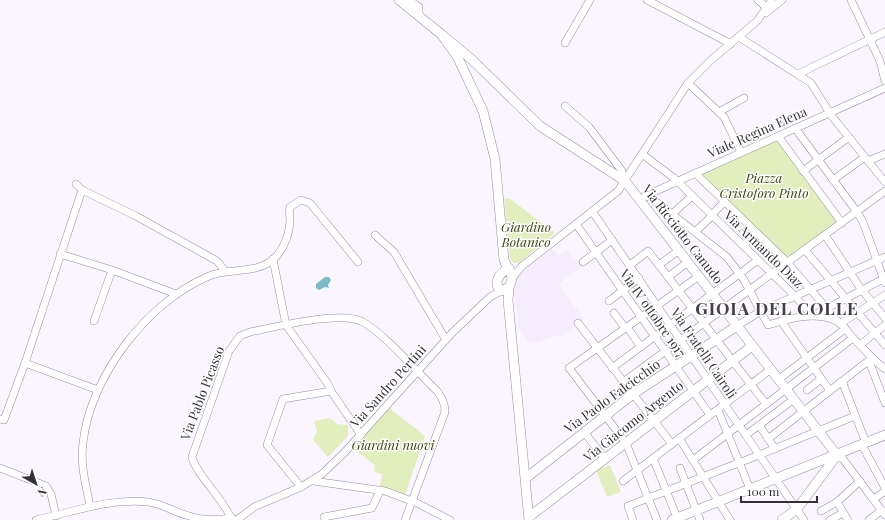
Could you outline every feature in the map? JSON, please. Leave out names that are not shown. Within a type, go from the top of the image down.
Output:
[{"type":"main road","name":"Via Ricciotto Canudo","points":[[399,0],[469,57],[540,126],[624,180],[643,199],[688,262],[837,455]]},
{"type":"main road","points":[[442,34],[459,60],[477,97],[487,123],[496,171],[509,269],[502,286],[508,300],[529,519]]},
{"type":"main road","points":[[502,286],[509,269]]},
{"type":"main road","name":"Via Paolo Falcicchio","points":[[526,478],[633,394],[737,326]]},
{"type":"main road","name":"Via Giacomo Argento","points":[[529,519],[752,346]]},
{"type":"main road","points":[[676,519],[885,435]]},
{"type":"main road","points":[[782,520],[797,509],[837,455]]},
{"type":"street","points":[[409,0],[419,7],[419,15]]},
{"type":"street","points":[[565,43],[590,0]]},
{"type":"street","points":[[648,0],[731,44]]},
{"type":"street","points":[[758,0],[767,8]]},
{"type":"street","points":[[762,17],[772,0]]},
{"type":"street","points":[[509,269],[521,268],[618,191],[688,83],[710,61],[782,0]]},
{"type":"street","points":[[851,0],[880,61],[885,81]]},
{"type":"street","points":[[798,74],[885,32]]},
{"type":"street","points":[[739,37],[798,74],[814,86],[831,115],[885,182]]},
{"type":"street","points":[[688,83],[724,117],[741,152]]},
{"type":"street","name":"Viale Regina Elena","points":[[643,199],[695,173],[885,88]]},
{"type":"street","points":[[719,112],[744,98]]},
{"type":"street","points":[[565,106],[589,127],[622,171],[624,180]]},
{"type":"street","points":[[795,128],[863,222],[884,280],[812,316]]},
{"type":"street","points":[[778,136],[842,223]]},
{"type":"street","points":[[803,171],[849,137]]},
{"type":"street","name":"Via Armando Diaz","points":[[642,154],[677,182],[744,245],[795,296],[812,316]]},
{"type":"street","points":[[833,180],[866,159],[885,154]]},
{"type":"street","points":[[695,173],[787,262],[860,346],[870,359],[885,403]]},
{"type":"street","points":[[76,184],[82,190],[136,216],[217,261],[225,271]]},
{"type":"street","points":[[0,419],[4,420],[25,363],[82,190]]},
{"type":"street","points":[[624,382],[885,191]]},
{"type":"street","points":[[672,214],[692,196]]},
{"type":"street","points":[[643,199],[650,197],[727,257],[750,290],[768,325],[795,317],[812,316],[826,318],[843,326]]},
{"type":"street","points":[[90,506],[83,473],[82,452],[85,432],[98,390],[112,365],[131,338],[152,315],[176,294],[210,275],[225,271],[254,269],[268,263],[273,259],[286,240],[290,208],[295,203],[303,200],[310,203],[358,262]]},
{"type":"street","points":[[695,232],[724,202]]},
{"type":"street","name":"Via Fratelli Cairoli","points":[[592,211],[804,520]]},
{"type":"street","name":"Via IV ottobre 1917","points":[[576,224],[710,415]]},
{"type":"street","points":[[744,245],[756,233]]},
{"type":"street","points":[[375,235],[394,252],[446,340]]},
{"type":"street","points":[[825,235],[862,291],[885,318]]},
{"type":"street","points":[[583,262],[612,240]]},
{"type":"street","points":[[658,265],[679,250]]},
{"type":"street","points":[[805,250],[885,345]]},
{"type":"street","points":[[630,265],[648,251],[766,404]]},
{"type":"street","points":[[60,254],[112,270],[176,294]]},
{"type":"street","points":[[737,326],[761,311],[885,257]]},
{"type":"street","points":[[273,259],[286,325],[328,384],[330,391],[361,435]]},
{"type":"street","points":[[612,368],[758,260]]},
{"type":"street","points":[[668,277],[688,262]]},
{"type":"street","points":[[94,321],[112,270]]},
{"type":"street","points":[[657,520],[626,443],[569,368],[699,276]]},
{"type":"street","points":[[609,301],[639,278]]},
{"type":"street","name":"Via Sandro Pertini","points":[[234,519],[254,507],[313,481],[337,461],[446,340],[502,286]]},
{"type":"street","points":[[779,379],[807,358],[857,312],[885,295]]},
{"type":"street","points":[[614,312],[641,347]]},
{"type":"street","name":"Via Pablo Picasso","points":[[234,519],[193,462],[193,450],[229,351],[240,336],[250,332],[286,325],[340,318],[360,321],[374,330],[442,397],[445,412],[406,520]]},
{"type":"street","points":[[780,321],[830,391]]},
{"type":"street","points":[[578,323],[672,444]]},
{"type":"street","points":[[860,346],[885,325]]},
{"type":"street","points":[[693,460],[853,338]]},
{"type":"street","points":[[870,359],[884,366]]},
{"type":"street","points":[[768,439],[870,359]]},
{"type":"street","points":[[25,363],[98,390]]},
{"type":"street","points":[[623,481],[771,369]]},
{"type":"street","points":[[807,390],[821,379]]},
{"type":"street","points":[[842,381],[864,444],[885,488]]},
{"type":"street","points":[[301,487],[267,445],[283,399],[330,391]]},
{"type":"street","points":[[746,435],[794,399]]},
{"type":"street","points":[[718,410],[750,489]]},
{"type":"street","points":[[634,520],[628,506],[740,463],[855,416]]},
{"type":"street","points":[[759,425],[775,449]]},
{"type":"street","points":[[584,432],[605,459]]},
{"type":"street","points":[[680,438],[730,520]]},
{"type":"street","points":[[837,455],[860,481],[883,512],[869,520]]},
{"type":"street","points":[[653,458],[676,519]]},
{"type":"street","points":[[0,468],[46,486],[51,494],[56,516]]},
{"type":"street","points":[[680,468],[700,520]]},
{"type":"street","points":[[313,481],[380,491],[412,502],[450,520]]},
{"type":"street","points":[[821,511],[837,502],[860,481]]},
{"type":"street","points":[[324,517],[372,508],[380,491]]},
{"type":"street","points":[[874,499],[885,491]]},
{"type":"street","points":[[36,520],[90,506],[137,501],[164,505],[189,517],[204,519],[234,519]]},
{"type":"street","points":[[837,502],[848,520]]},
{"type":"street","points":[[178,512],[185,520]]},
{"type":"street","points":[[830,520],[843,513]]},
{"type":"shaded area","points":[[552,249],[558,256],[567,249],[575,260],[580,257],[585,264],[558,284],[584,319],[560,337],[559,335],[530,344],[517,325],[518,318],[514,294],[516,278]]},
{"type":"green space","name":"Piazza Cristoforo Pinto","points":[[776,139],[838,224],[789,260],[699,174]]},
{"type":"green space","name":"Giardino Botanico","points":[[509,198],[555,233],[519,263],[514,263],[510,259],[504,199]]},
{"type":"green space","name":"Giardini nuovi","points":[[389,408],[425,436],[405,495],[380,486],[382,474],[374,472],[375,465],[354,449]]},
{"type":"green space","points":[[330,418],[337,424],[348,425],[348,436],[328,457],[313,440],[317,432],[314,421]]},
{"type":"green space","points":[[610,465],[621,492],[607,497],[596,470]]},
{"type":"water","points":[[325,277],[329,277],[331,280],[328,285],[329,288],[325,287],[319,290],[316,288],[316,284]]},
{"type":"district","name":"GIOIA DEL COLLE","points":[[777,309]]}]
